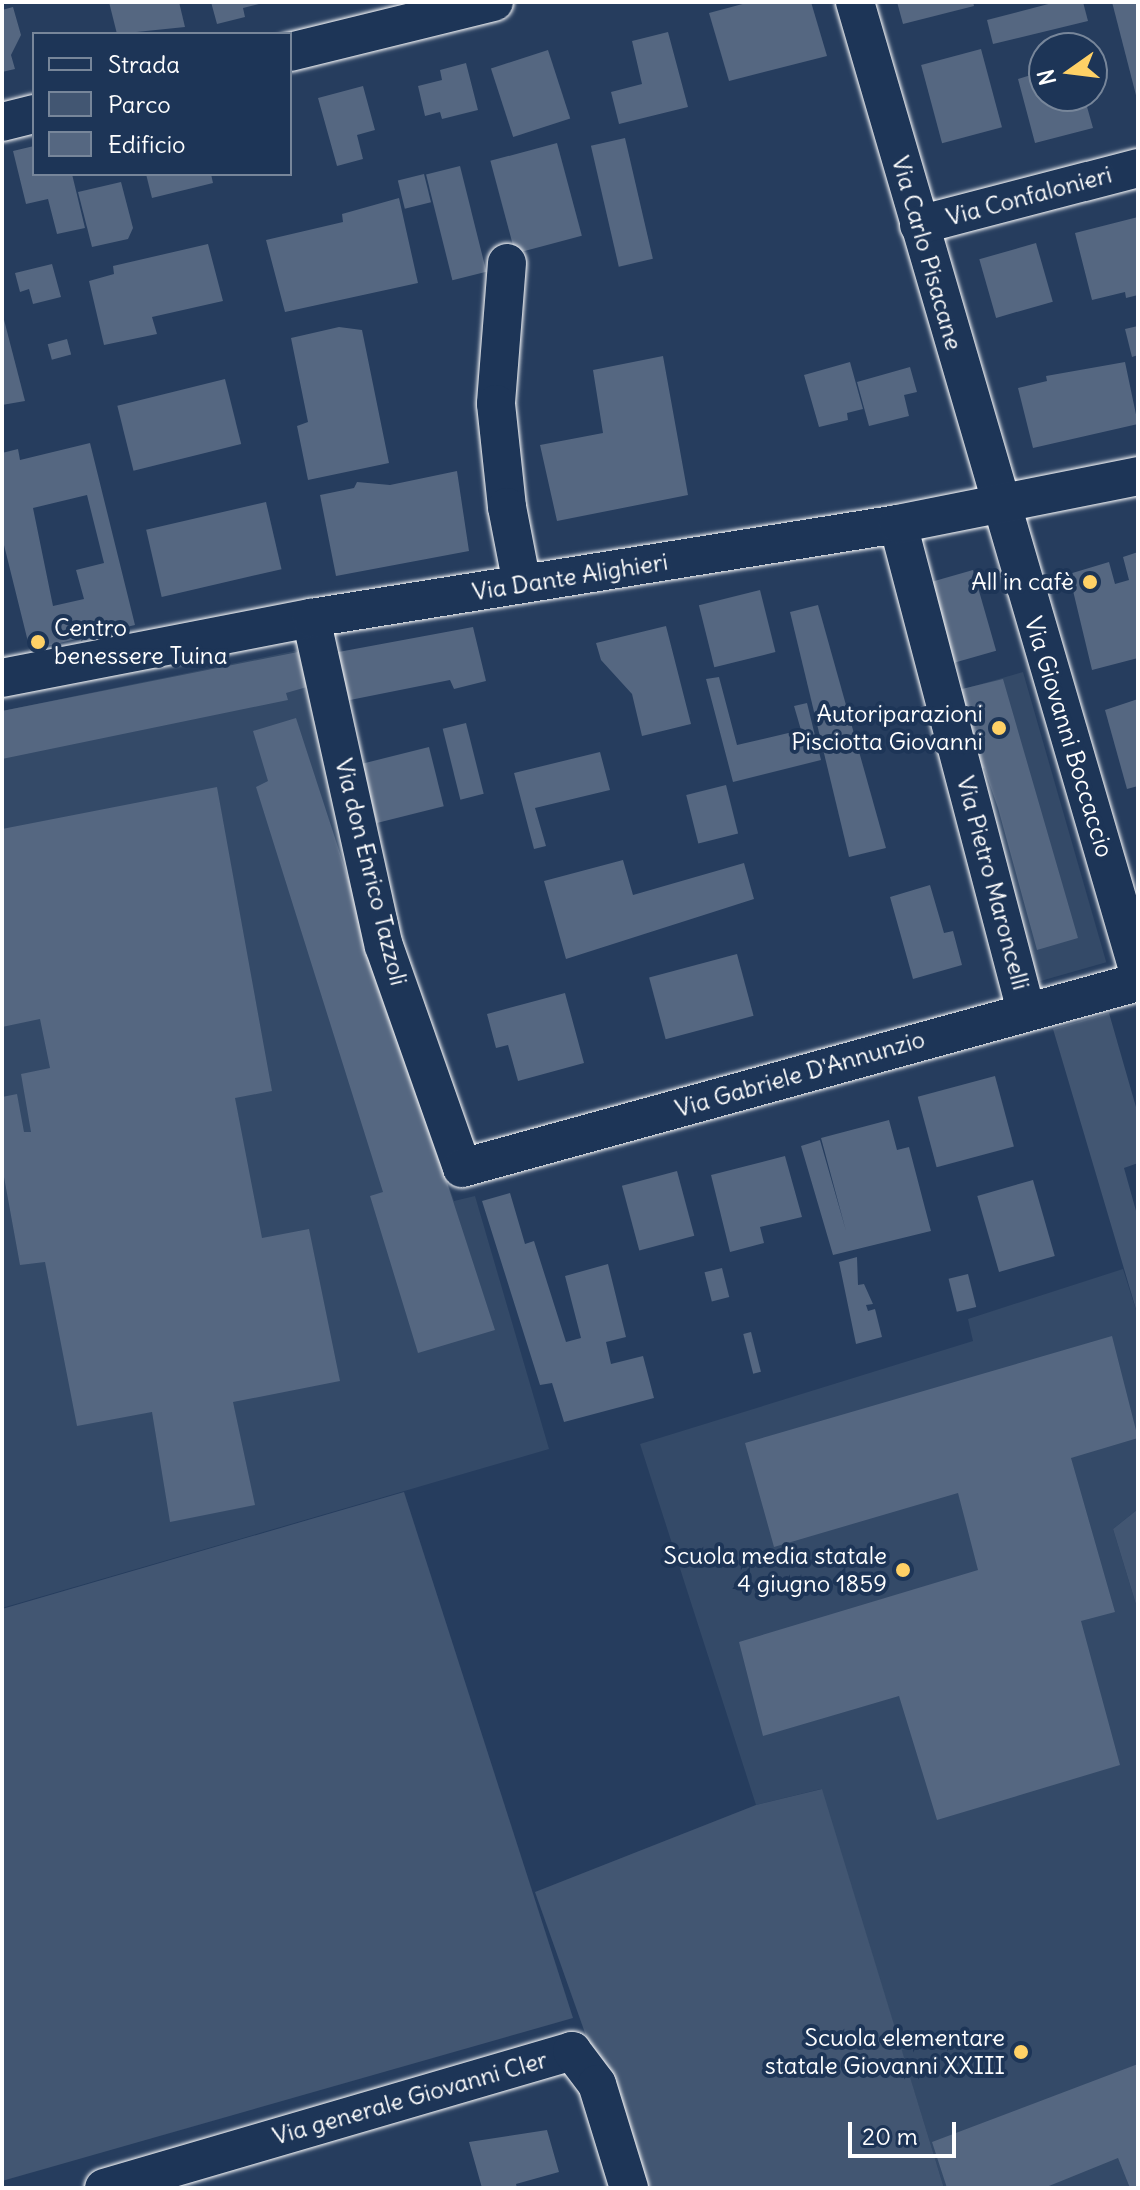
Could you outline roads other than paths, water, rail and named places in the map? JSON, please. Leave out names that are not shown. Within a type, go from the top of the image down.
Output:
[{"type":"street","points":[[292,52],[494,2]]},
{"type":"street","name":"Via Carlo Pisacane","points":[[855,2],[1000,504]]},
{"type":"street","points":[[2,122],[32,114]]},
{"type":"street","name":"Via Confalonieri","points":[[919,225],[1138,168]]},
{"type":"street","points":[[507,263],[496,404],[507,507],[522,584]]},
{"type":"street","name":"Via Dante Alighieri","points":[[5,667],[898,524],[1138,476]]},
{"type":"street","name":"Via Giovanni Boccaccio","points":[[1000,504],[1138,970]]},
{"type":"street","name":"Via Pietro Maroncelli","points":[[898,524],[1026,1011]]},
{"type":"street","name":"Via don Enrico Tazzoli","points":[[311,618],[384,946],[462,1168]]},
{"type":"street","name":"Via Gabriele D'Annunzio","points":[[462,1168],[1138,982]]},
{"type":"street","name":"Via generale Giovanni Cler","points":[[104,2188],[572,2051],[597,2084],[629,2188]]},
{"type":"place","name":"All in cafè","points":[[1090,582]]},
{"type":"place","name":"Centro benessere Tuina","points":[[38,642]]},
{"type":"place","name":"Autoriparazioni Pisciotta Giovanni","points":[[999,728]]},
{"type":"place","name":"Scuola media statale 4 giugno 1859","points":[[903,1570]]},
{"type":"place","name":"Scuola elementare statale Giovanni XXIII","points":[[1021,2052]]}]
